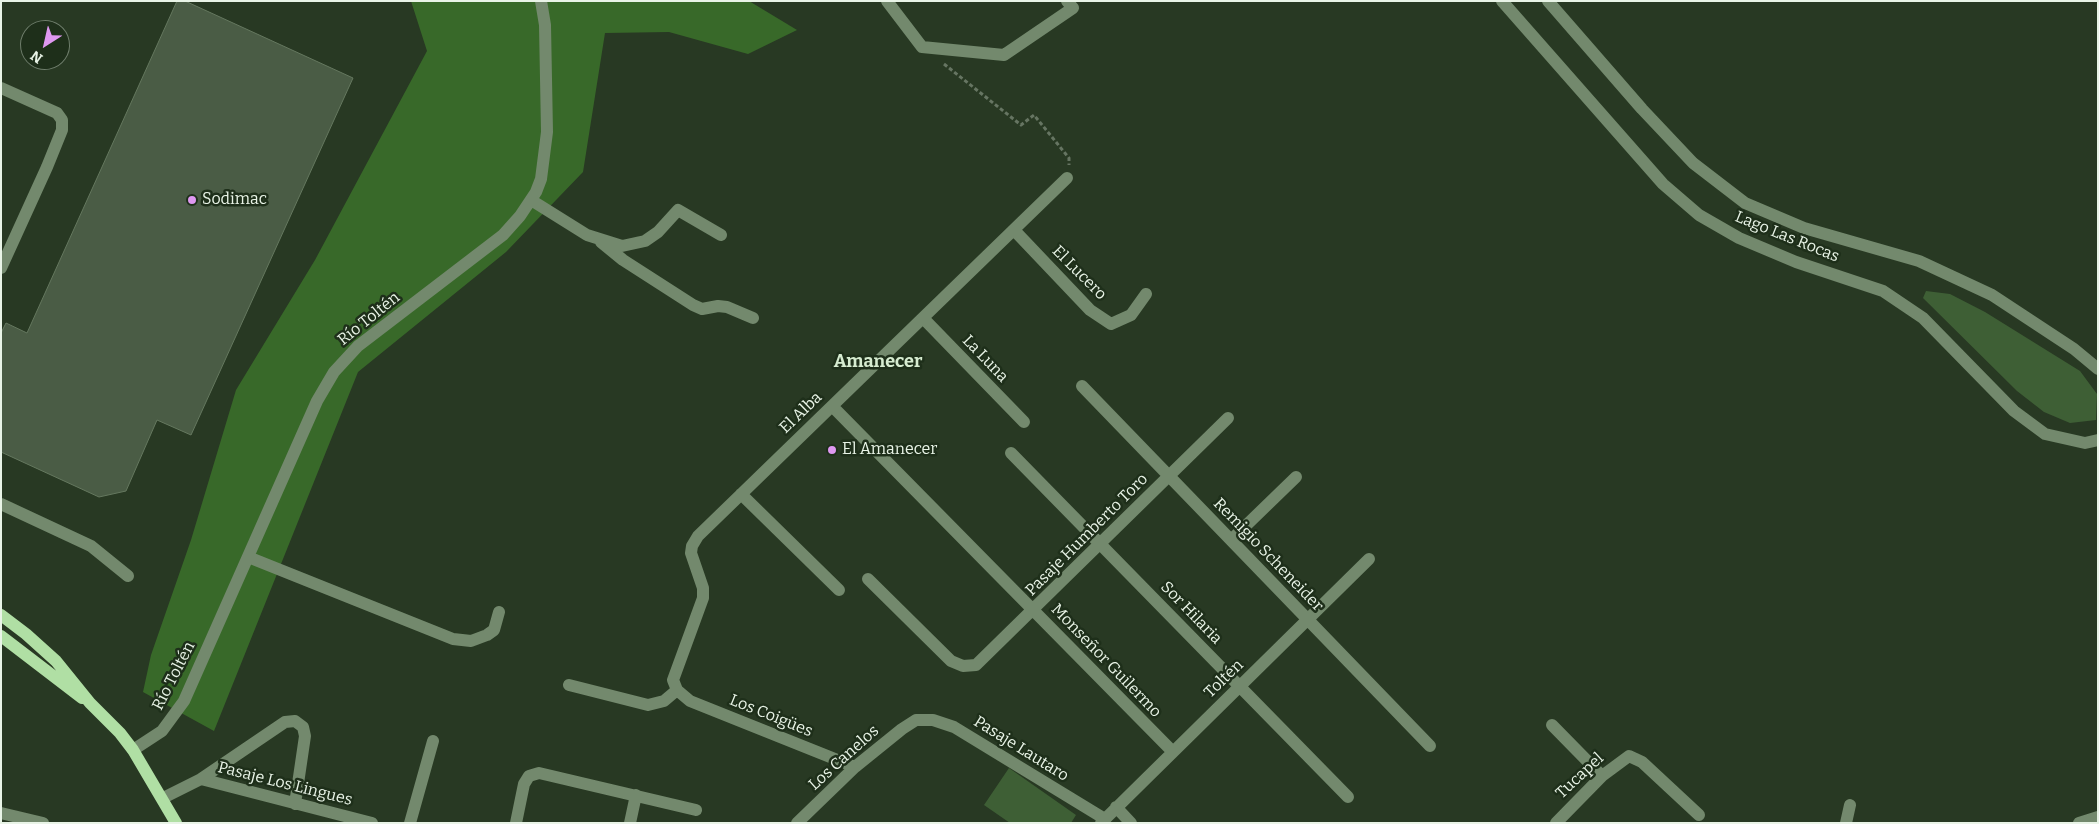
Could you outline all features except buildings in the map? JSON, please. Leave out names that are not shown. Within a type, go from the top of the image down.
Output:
[{"type":"main road","points":[[1,615],[56,661],[90,704],[133,750],[176,823]]},
{"type":"main road","points":[[1,636],[90,704]]},
{"type":"street","name":"Río Toltén","points":[[133,750],[162,731],[178,712],[317,401],[334,372],[365,341],[503,235],[531,200],[541,179],[547,132],[545,25],[541,1]]},
{"type":"street","points":[[887,1],[922,47],[1004,55],[1073,8],[1067,1]]},
{"type":"street","name":"Lago Las Rocas","points":[[1502,1],[1663,184],[1699,215],[1739,238],[1788,258],[1883,291],[1923,318],[2014,411],[2046,434],[2085,443],[2098,440]]},
{"type":"street","name":"Lago Las Rocas","points":[[1548,1],[1642,109],[1693,163],[1745,203],[1804,228],[1919,261],[1984,291],[2074,349],[2098,369]]},
{"type":"street","points":[[1,88],[57,113],[62,120],[62,130],[47,167],[1,268]]},
{"type":"street","name":"El Alba","points":[[677,690],[673,680],[703,598],[703,588],[693,559],[692,546],[698,536],[1067,178]]},
{"type":"street","points":[[531,200],[587,235],[622,246],[645,241],[665,225],[678,210],[721,235]]},
{"type":"street","name":"El Lucero","points":[[1014,230],[1090,310],[1111,324],[1131,315],[1146,294]]},
{"type":"street","points":[[597,239],[623,260],[692,305],[702,309],[718,306],[753,318]]},
{"type":"street","name":"La Luna","points":[[923,318],[1024,422]]},
{"type":"street","name":"Remigio Scheneider","points":[[1082,386],[1430,746]]},
{"type":"street","name":"Monseñor Guilermo","points":[[832,406],[1172,752]]},
{"type":"street","name":"Pasaje Humberto Toro","points":[[868,579],[950,661],[963,666],[976,665],[1228,418]]},
{"type":"street","name":"Sor Hilaria","points":[[1010,453],[1348,797]]},
{"type":"street","points":[[1231,540],[1296,477]]},
{"type":"street","points":[[741,494],[839,590]]},
{"type":"street","points":[[1,504],[91,546],[128,576]]},
{"type":"street","points":[[248,557],[453,639],[471,640],[487,635],[494,630],[499,612]]},
{"type":"street","name":"Toltén","points":[[1103,821],[1369,559]]},
{"type":"street","points":[[569,685],[648,705],[664,701],[677,690]]},
{"type":"street","name":"Los Coigües","points":[[677,690],[690,701],[855,767]]},
{"type":"street","name":"Los Canelos","points":[[797,823],[855,767],[902,728],[916,720]]},
{"type":"street","name":"Pasaje Lautaro","points":[[916,720],[933,720],[954,727],[1103,821]]},
{"type":"street","points":[[201,779],[284,722],[295,721],[303,727],[305,736],[295,804]]},
{"type":"street","points":[[1552,725],[1602,776]]},
{"type":"street","points":[[410,823],[433,741]]},
{"type":"street","name":"Tucapel","points":[[1556,823],[1602,776],[1629,756],[1642,762],[1699,815]]},
{"type":"street","points":[[516,823],[524,784],[534,774],[636,795],[696,810]]},
{"type":"street","name":"Pasaje Los Lingues","points":[[163,798],[201,779],[372,823]]},
{"type":"street","points":[[630,823],[636,795]]},
{"type":"street","points":[[1116,808],[1131,823]]},
{"type":"street","points":[[1,813],[43,823]]},
{"type":"street","points":[[2079,823],[2098,817]]},
{"type":"path","points":[[922,47],[1021,125],[1034,115],[1069,158]]},
{"type":"green space","points":[[411,1],[749,1],[797,30],[748,54],[669,32],[605,33],[583,172],[506,252],[358,372],[214,731],[143,692],[151,655],[191,540],[236,390],[315,260],[427,51]]},
{"type":"green space","points":[[1926,291],[1950,294],[1985,312],[2080,371],[2097,394],[2096,420],[2070,423],[2044,412],[2017,391],[1923,298]]},
{"type":"green space","points":[[1009,768],[1076,815],[1071,823],[1010,823],[984,805]]},
{"type":"place","name":"Sodimac","points":[[192,200]]},
{"type":"place","name":"El Amanecer","points":[[832,450]]},
{"type":"district","name":"Amanecer","points":[[878,362]]}]
